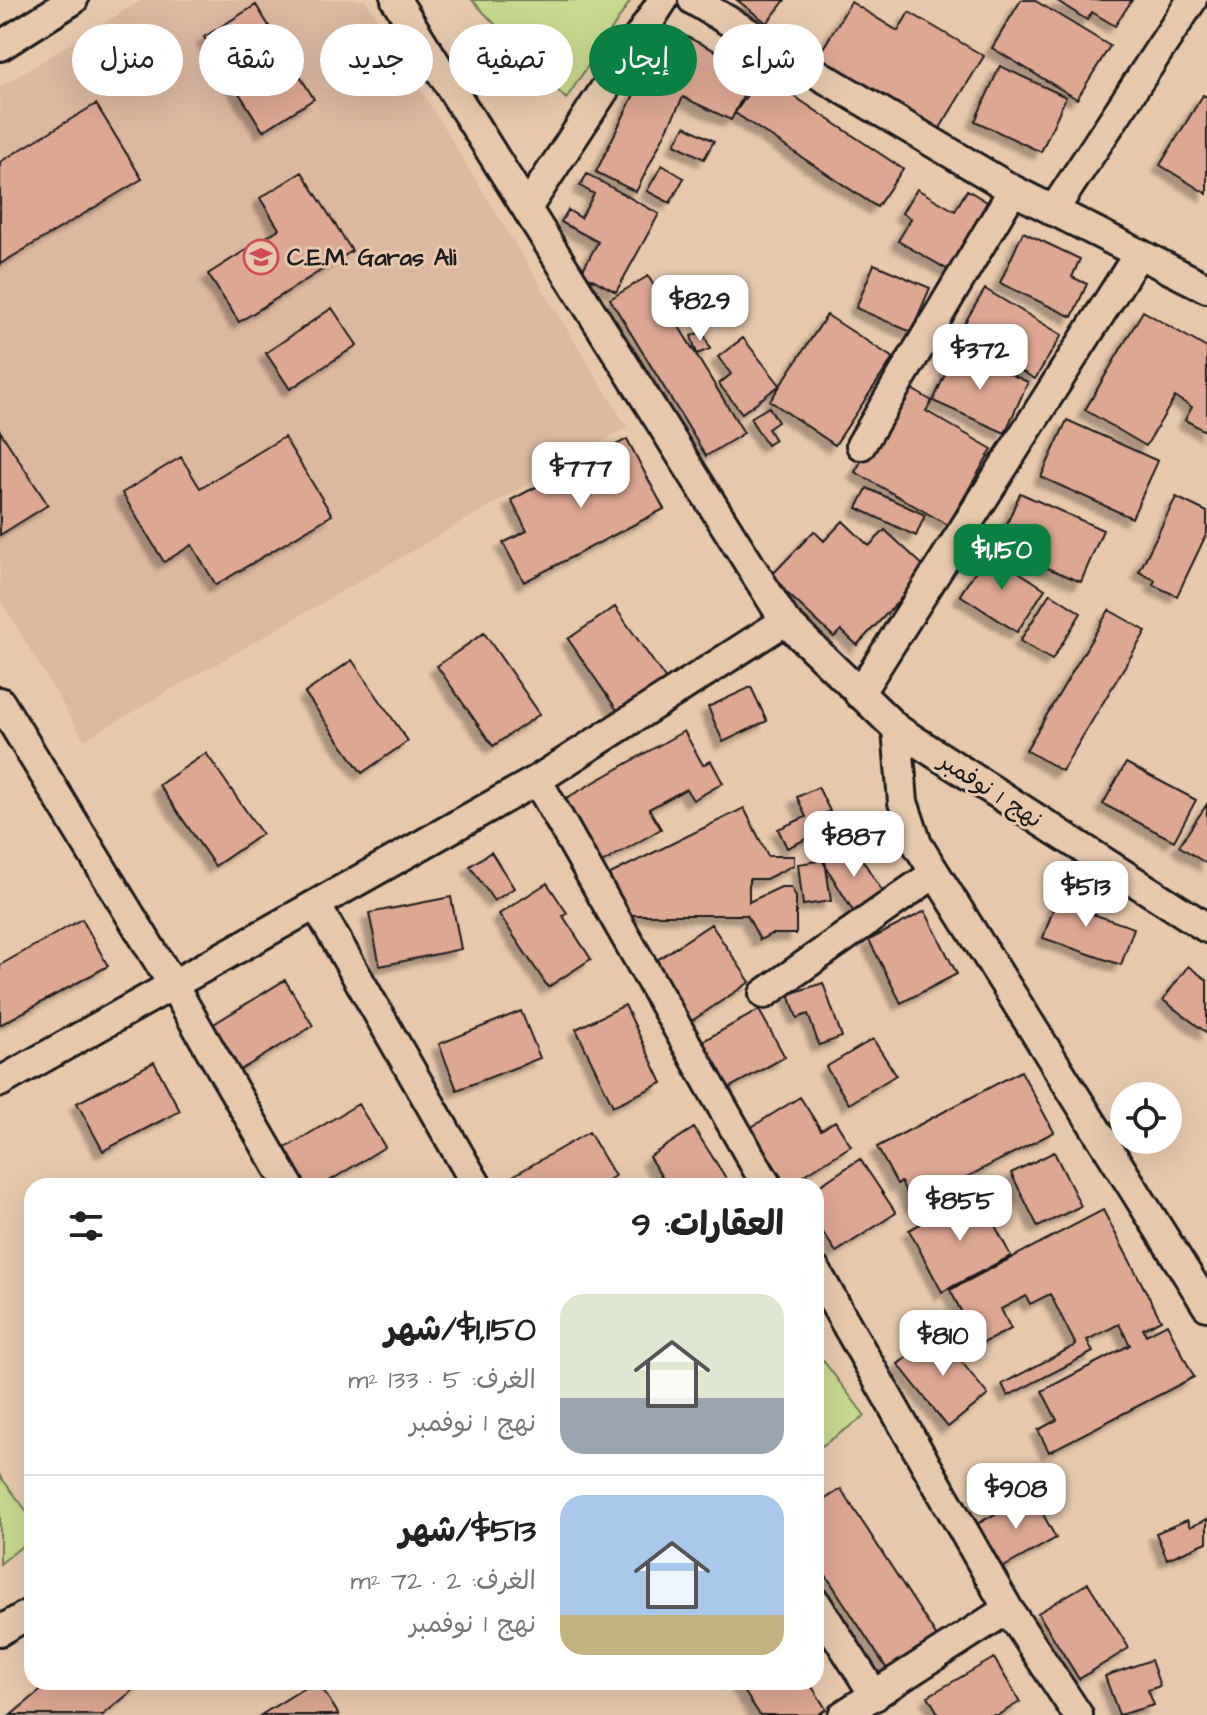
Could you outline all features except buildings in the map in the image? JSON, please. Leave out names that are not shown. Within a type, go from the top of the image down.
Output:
[{"type":"street","points":[[0,46],[73,0]]},
{"type":"street","name":"نهج 1 نوفمبر","points":[[396,0],[785,621],[897,729],[1207,926]]},
{"type":"street","points":[[527,208],[663,0]]},
{"type":"street","points":[[693,0],[1013,190],[1207,288]]},
{"type":"street","points":[[1053,211],[1192,0]]},
{"type":"street","points":[[861,445],[1013,190]]},
{"type":"street","points":[[859,694],[1139,253]]},
{"type":"street","points":[[0,1082],[537,780],[785,621]]},
{"type":"street","points":[[0,702],[173,985],[284,1178]]},
{"type":"street","points":[[897,729],[903,802],[917,844],[1207,1306]]},
{"type":"street","points":[[537,780],[762,1178]]},
{"type":"street","points":[[764,994],[935,873]]},
{"type":"street","points":[[316,905],[467,1178]]},
{"type":"street","points":[[824,1285],[1008,1609],[1078,1715]]},
{"type":"street","points":[[843,1715],[1008,1609]]},
{"type":"street","points":[[824,1616],[875,1696]]},
{"type":"street","points":[[0,1631],[24,1617]]},
{"type":"shaded area","name":"C.E.M. Garas Ali","points":[[142,0],[366,0],[381,24],[320,24],[320,96],[425,96],[627,427],[84,740],[0,599],[0,87],[72,43],[72,96],[183,96],[183,24],[103,24]]},
{"type":"green space","points":[[472,0],[631,0],[615,24],[589,24],[589,64],[573,88],[573,24],[495,24]]},
{"type":"green space","points":[[824,1362],[865,1416],[824,1444]]},
{"type":"green space","points":[[0,1476],[24,1508],[24,1544],[0,1564]]},
{"type":"place","name":"C.E.M. Garas Ali","points":[[261,257]]}]
